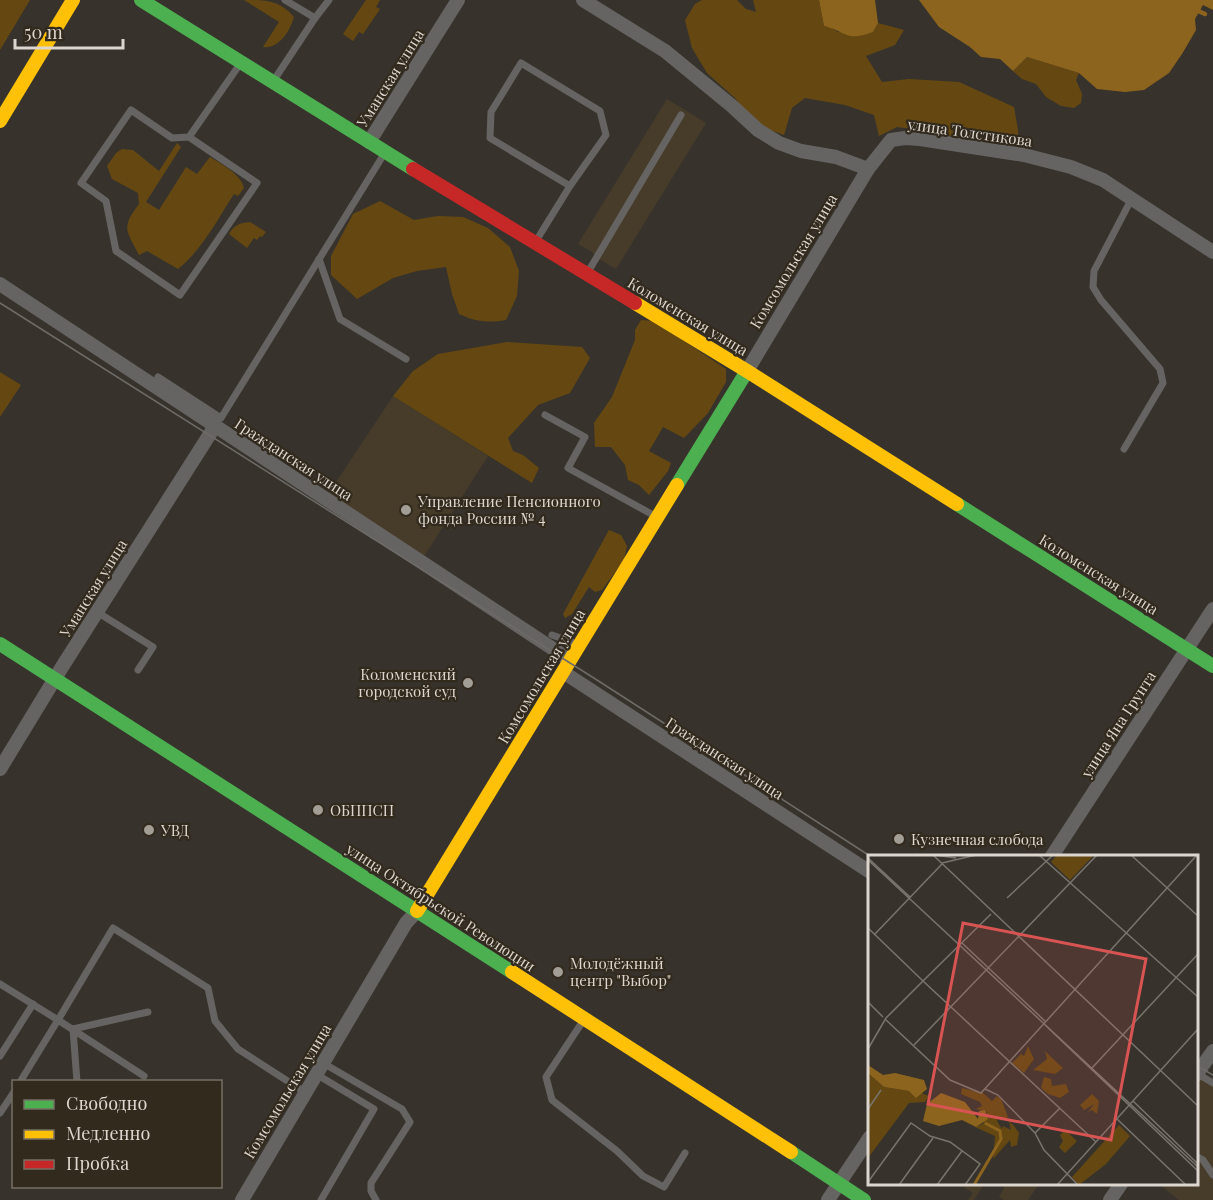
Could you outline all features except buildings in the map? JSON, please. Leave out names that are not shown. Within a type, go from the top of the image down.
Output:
[{"type":"street","points":[[0,121],[73,0]]},
{"type":"street","name":"Коломенская улица","points":[[141,0],[535,244],[747,370],[1213,666]]},
{"type":"street","name":"Уманская улица","points":[[369,142],[458,0]]},
{"type":"street","points":[[583,0],[665,51],[758,130],[779,143],[868,169]]},
{"type":"street","name":"улица Толстикова","points":[[868,169],[891,140],[905,138],[1024,155],[1071,167],[1103,180],[1213,252]]},
{"type":"street","name":"Комсомольская улица","points":[[242,1200],[406,923],[417,911],[868,169]]},
{"type":"street","name":"Гражданская улица","points":[[0,284],[215,426],[868,871]]},
{"type":"street","name":"Уманская улица","points":[[0,769],[215,426]]},
{"type":"street","name":"улица Яна Грунта","points":[[1053,855],[1213,609]]},
{"type":"street","name":"улица Октябрьской Революции","points":[[0,644],[864,1200]]},
{"type":"street","points":[[1198,1073],[1213,1051]]},
{"type":"street","points":[[828,1200],[868,1140]]},
{"type":"street","points":[[1110,1200],[1121,1185]]},
{"type":"lane","points":[[285,0],[315,18]]},
{"type":"lane","points":[[273,82],[329,0]]},
{"type":"lane","points":[[189,137],[241,62]]},
{"type":"lane","points":[[535,244],[570,186],[606,135],[600,111],[521,63],[491,112],[490,138],[570,186]]},
{"type":"lane","points":[[131,110],[172,138],[189,137],[257,183],[180,295],[116,251],[106,201],[81,183],[131,110]]},
{"type":"lane","points":[[587,275],[681,115]]},
{"type":"lane","points":[[158,377],[221,418],[386,152]]},
{"type":"lane","points":[[1124,449],[1163,383],[1160,369],[1101,300],[1093,287],[1094,271],[1132,198]]},
{"type":"lane","points":[[319,259],[340,319],[405,359]]},
{"type":"lane","points":[[545,415],[585,437],[568,468],[657,517]]},
{"type":"lane","points":[[97,612],[153,647],[138,670]]},
{"type":"lane","points":[[552,635],[579,645]]},
{"type":"lane","points":[[21,1080],[113,928],[208,988],[215,1021],[238,1049],[306,1093]]},
{"type":"lane","points":[[0,984],[144,1076]]},
{"type":"lane","points":[[0,1056],[33,1004]]},
{"type":"lane","points":[[73,1029],[148,1012]]},
{"type":"lane","points":[[585,1019],[546,1077],[552,1100],[617,1151],[643,1176],[664,1187],[685,1153]]},
{"type":"lane","points":[[73,1029],[77,1080]]},
{"type":"lane","points":[[319,1069],[374,1109],[321,1200]]},
{"type":"lane","points":[[319,1069],[402,1110],[410,1122],[371,1183],[371,1191],[376,1200]]},
{"type":"lane","points":[[1198,1075],[1213,1083]]},
{"type":"lane","points":[[0,1113],[12,1095]]},
{"type":"lane","points":[[1198,1157],[1213,1175]]},
{"type":"shaded area","points":[[0,0],[30,0],[0,50]]},
{"type":"shaded area","points":[[244,0],[272,2],[283,7],[294,17],[287,33],[279,42],[263,47],[279,22]]},
{"type":"shaded area","points":[[366,0],[380,0],[376,7],[380,9],[363,34],[359,32],[353,41],[343,34]]},
{"type":"shaded area","points":[[702,0],[737,0],[746,9],[756,12],[753,0],[819,0],[824,26],[838,32],[873,32],[878,23],[904,30],[895,45],[866,56],[882,82],[909,79],[959,82],[1014,107],[1018,146],[993,145],[897,127],[879,136],[874,115],[845,105],[805,98],[792,108],[784,135],[755,124],[735,98],[707,73],[692,48],[685,20],[695,4]]},
{"type":"shaded area","points":[[819,0],[875,0],[878,23],[873,32],[857,36],[847,35],[824,26]]},
{"type":"shaded area","points":[[919,0],[1213,0],[1213,10],[1203,5],[1195,19],[1196,30],[1169,73],[1144,90],[1125,92],[1097,89],[1079,73],[1027,57],[1013,71],[1000,59],[981,57],[939,27]]},
{"type":"shaded area","points":[[1027,57],[1079,73],[1076,80],[1082,94],[1081,103],[1074,108],[1061,106],[1046,97],[1036,84],[1022,79],[1013,71]]},
{"type":"shaded area","points":[[667,99],[706,123],[616,269],[578,244]]},
{"type":"shaded area","points":[[177,143],[181,147],[146,202],[159,210],[186,167],[197,174],[210,157],[235,174],[244,188],[238,196],[234,194],[202,244],[178,269],[147,251],[139,255],[127,229],[139,204],[138,193],[112,179],[107,166],[116,153],[122,149],[133,150],[159,171]]},
{"type":"shaded area","points":[[380,201],[414,220],[438,216],[463,217],[488,228],[510,247],[519,271],[517,296],[506,320],[482,321],[459,314],[446,267],[417,271],[393,278],[357,299],[331,275],[331,256],[353,214]]},
{"type":"shaded area","points":[[250,222],[266,232],[257,240],[254,238],[247,248],[229,234],[238,225]]},
{"type":"shaded area","points":[[641,320],[654,321],[726,369],[726,382],[708,413],[684,438],[663,427],[649,451],[671,463],[668,471],[649,495],[639,485],[628,480],[625,465],[611,447],[595,447],[594,423],[612,397],[635,340],[635,330]]},
{"type":"shaded area","points":[[507,342],[582,347],[590,358],[570,393],[538,405],[508,438],[513,451],[523,455],[539,468],[532,483],[393,396],[413,371],[438,354]]},
{"type":"shaded area","points":[[0,372],[21,385],[0,417]]},
{"type":"shaded area","points":[[393,396],[488,456],[423,558],[327,496]]},
{"type":"shaded area","points":[[609,530],[621,535],[627,546],[624,560],[602,590],[595,592],[589,587],[572,614],[565,618],[563,614]]},
{"type":"shaded area","points":[[1201,1076],[1213,1084],[1213,1200],[1179,1200],[1160,1185],[1198,1185],[1198,1080]]},
{"type":"shaded area","points":[[961,1185],[983,1185],[974,1200],[968,1200],[973,1193]]},
{"type":"shaded area","points":[[1003,1185],[1038,1185],[1028,1200],[1004,1200],[999,1197],[1005,1186]]},
{"type":"waterway","points":[[1194,9],[1205,14]]},
{"type":"tram line","points":[[0,303],[597,680],[868,855]]},
{"type":"tram line","points":[[1198,1066],[1213,1075]]},
{"type":"traffic: fast","points":[[141,0],[413,169]]},
{"type":"traffic: fast","points":[[677,485],[747,371]]},
{"type":"traffic: fast","points":[[957,504],[1213,666]]},
{"type":"traffic: fast","points":[[0,644],[512,972]]},
{"type":"traffic: fast","points":[[791,1152],[864,1200]]},
{"type":"traffic: slow","points":[[0,121],[73,0]]},
{"type":"traffic: slow","points":[[635,303],[957,504]]},
{"type":"traffic: slow","points":[[417,911],[677,485]]},
{"type":"traffic: slow","points":[[512,972],[791,1152]]},
{"type":"traffic: jam","points":[[413,169],[635,303]]},
{"type":"place","name":"Управление Пенсионного фонда России № 4","points":[[406,510]]},
{"type":"place","name":"Коломенский городской суд","points":[[468,683]]},
{"type":"place","name":"ОБППСП","points":[[318,810]]},
{"type":"place","name":"УВД","points":[[149,830]]},
{"type":"place","name":"Кузнечная слобода","points":[[899,839]]},
{"type":"place","name":"Молодёжный центр \"Выбор\"","points":[[558,972]]}]
